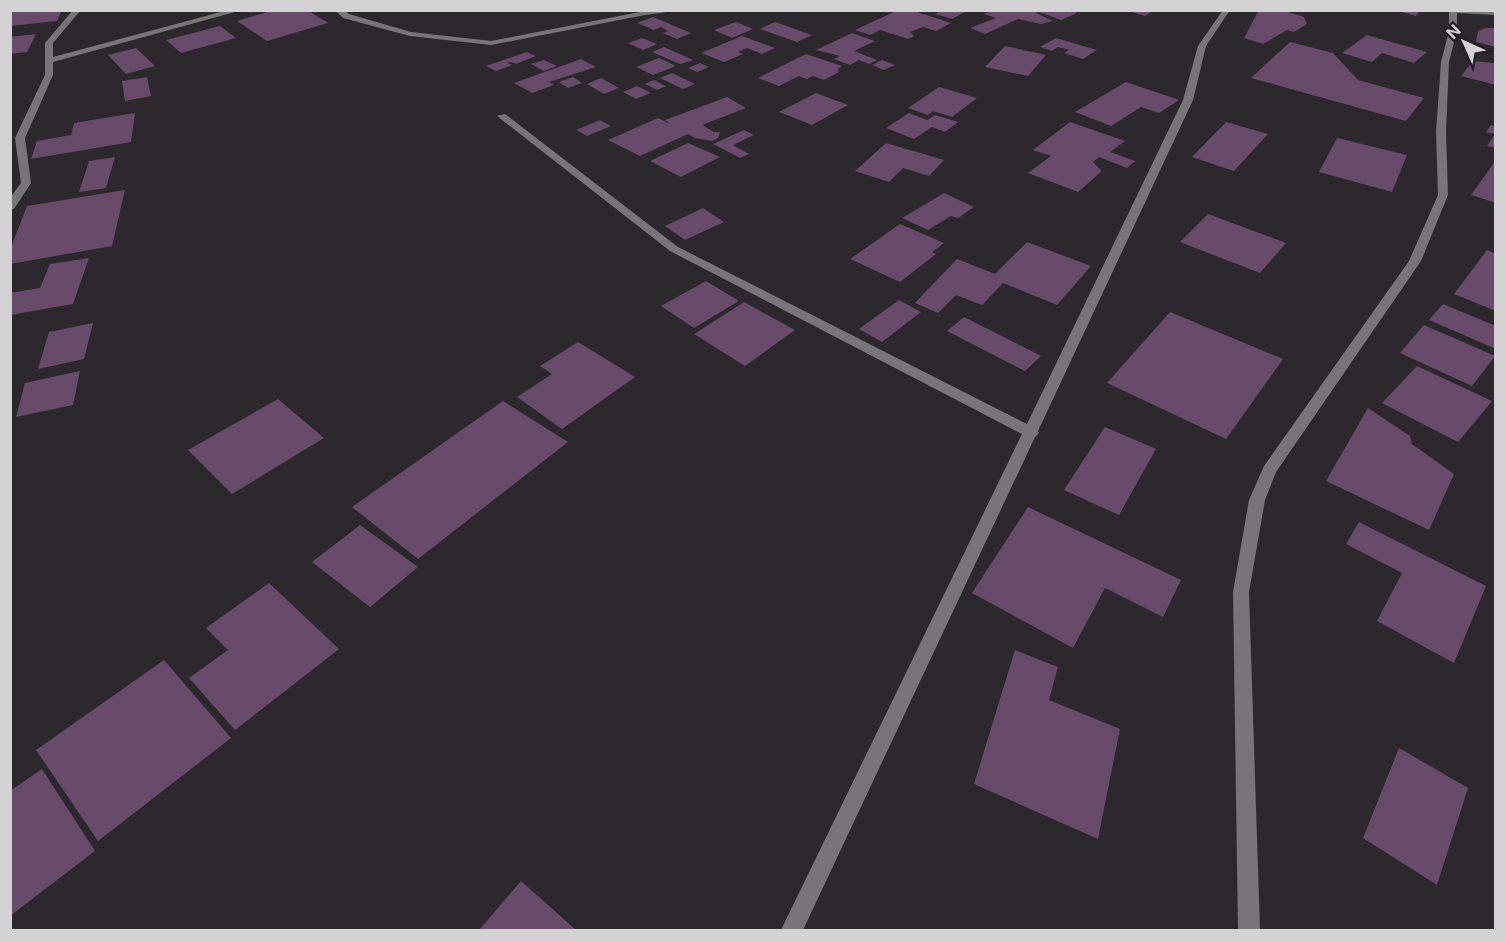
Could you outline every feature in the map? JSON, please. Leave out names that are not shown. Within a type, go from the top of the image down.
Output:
[{"type":"street","points":[[10,207],[26,183],[20,138],[49,75],[49,43],[78,10]]},
{"type":"street","points":[[49,61],[239,10]]},
{"type":"street","points":[[338,10],[346,16],[410,34],[491,43],[645,13],[679,10]]},
{"type":"street","points":[[792,930],[924,649],[1032,433],[1188,100],[1202,46],[1227,10]]},
{"type":"street","points":[[1249,930],[1241,592],[1257,500],[1269,470],[1415,261],[1443,195],[1441,132],[1445,62],[1453,31],[1453,11],[1496,13]]},
{"type":"street","points":[[502,116],[674,249],[1032,433]]},
{"type":"building","points":[[62,10],[57,21],[10,26],[10,11]]},
{"type":"building","points":[[274,10],[307,10],[328,23],[267,41],[237,21]]},
{"type":"building","points":[[898,10],[911,10],[951,23],[936,31],[923,27],[910,32],[914,36],[908,39],[880,30],[870,35],[855,30]]},
{"type":"building","points":[[942,10],[968,10],[952,19],[935,14]]},
{"type":"building","points":[[992,10],[1071,10],[1077,13],[1061,20],[1039,12],[1036,13],[1053,21],[1041,24],[1018,19],[985,34],[970,28],[996,18],[984,14]]},
{"type":"building","points":[[1126,10],[1154,10],[1145,16]]},
{"type":"building","points":[[1259,10],[1282,10],[1304,17],[1307,24],[1294,32],[1287,30],[1263,44],[1244,38]]},
{"type":"building","points":[[1394,10],[1420,10],[1416,16]]},
{"type":"building","points":[[653,17],[691,33],[677,39],[663,33],[668,31],[661,27],[654,30],[637,23]]},
{"type":"building","points":[[736,22],[753,29],[732,38],[714,30]]},
{"type":"building","points":[[775,22],[812,35],[797,42],[760,29]]},
{"type":"building","points":[[220,26],[236,38],[181,53],[166,40]]},
{"type":"building","points":[[1496,28],[1496,47],[1476,42],[1478,31]]},
{"type":"building","points":[[852,33],[875,41],[854,51],[877,60],[869,64],[859,60],[850,65],[834,59],[840,56],[816,50]]},
{"type":"building","points":[[36,34],[27,52],[10,54],[10,37]]},
{"type":"building","points":[[1367,35],[1427,52],[1414,63],[1382,53],[1372,62],[1342,53]]},
{"type":"building","points":[[742,36],[775,48],[762,54],[747,48],[738,52],[743,54],[724,62],[701,53]]},
{"type":"building","points":[[642,38],[657,44],[643,50],[628,43]]},
{"type":"building","points":[[1056,38],[1097,50],[1083,59],[1064,53],[1069,50],[1058,47],[1052,51],[1040,47]]},
{"type":"building","points":[[1290,42],[1333,53],[1358,80],[1424,98],[1406,121],[1251,78]]},
{"type":"building","points":[[1005,46],[1046,55],[1028,76],[985,67]]},
{"type":"building","points":[[664,47],[693,60],[680,64],[652,52]]},
{"type":"building","points":[[136,48],[155,66],[126,74],[108,55]]},
{"type":"building","points":[[527,52],[536,56],[516,64],[507,63],[512,65],[496,71],[486,66]]},
{"type":"building","points":[[806,54],[842,66],[838,69],[839,72],[824,80],[813,76],[807,79],[799,76],[779,86],[758,78]]},
{"type":"building","points":[[659,58],[676,66],[653,75],[636,67]]},
{"type":"building","points":[[581,59],[596,67],[549,82],[554,85],[532,93],[514,83]]},
{"type":"building","points":[[544,60],[557,66],[544,71],[531,64]]},
{"type":"building","points":[[882,60],[895,65],[884,70],[872,65]]},
{"type":"building","points":[[1473,61],[1494,63],[1496,85],[1461,76]]},
{"type":"building","points":[[700,63],[709,67],[697,72],[688,68]]},
{"type":"building","points":[[672,73],[695,84],[683,89],[660,78]]},
{"type":"building","points":[[147,77],[151,96],[125,101],[122,81]]},
{"type":"building","points":[[573,77],[582,83],[568,88],[559,82]]},
{"type":"building","points":[[601,78],[619,88],[604,94],[587,84]]},
{"type":"building","points":[[654,80],[666,86],[657,90],[645,84]]},
{"type":"building","points":[[1126,82],[1179,100],[1159,113],[1141,107],[1111,126],[1075,112]]},
{"type":"building","points":[[637,86],[651,93],[636,99],[623,92]]},
{"type":"building","points":[[939,87],[977,98],[952,117],[933,111],[928,115],[908,108]]},
{"type":"building","points":[[816,93],[848,105],[812,125],[779,112]]},
{"type":"building","points":[[727,97],[746,108],[702,125],[714,132],[720,132],[718,138],[712,141],[695,138],[688,134],[640,156],[608,140],[658,118],[670,124],[665,120]]},
{"type":"building","points":[[135,113],[131,142],[31,159],[37,141],[71,135],[74,123]]},
{"type":"building","points":[[909,113],[927,120],[935,115],[958,122],[945,132],[932,127],[914,139],[886,128]]},
{"type":"building","points":[[600,120],[611,126],[587,136],[576,130]]},
{"type":"building","points":[[1070,122],[1125,141],[1110,152],[1135,161],[1127,168],[1099,157],[1093,162],[1102,171],[1078,192],[1028,173],[1051,156],[1033,150]]},
{"type":"building","points":[[1226,122],[1268,134],[1234,171],[1192,157]]},
{"type":"building","points":[[1491,125],[1496,127],[1496,148],[1487,146],[1495,134],[1486,132]]},
{"type":"building","points":[[744,130],[754,135],[733,145],[749,154],[740,158],[713,144]]},
{"type":"building","points":[[1337,138],[1407,155],[1392,192],[1319,172]]},
{"type":"building","points":[[688,143],[720,157],[681,177],[650,161]]},
{"type":"building","points":[[886,143],[944,160],[929,176],[903,168],[889,182],[855,171]]},
{"type":"building","points":[[115,157],[106,188],[79,192],[89,161]]},
{"type":"building","points":[[1496,160],[1496,203],[1471,195]]},
{"type":"building","points":[[125,190],[112,246],[10,264],[10,250],[27,206]]},
{"type":"building","points":[[944,193],[974,207],[958,218],[951,216],[928,230],[902,218]]},
{"type":"building","points":[[703,208],[724,222],[685,240],[665,226]]},
{"type":"building","points":[[1208,214],[1286,243],[1260,273],[1180,242]]},
{"type":"building","points":[[900,224],[944,243],[932,252],[936,254],[900,282],[850,259]]},
{"type":"building","points":[[1027,242],[1091,266],[1057,305],[1003,283],[982,305],[956,295],[938,313],[915,303],[957,259],[995,274]]},
{"type":"building","points":[[1487,250],[1496,254],[1496,311],[1454,294]]},
{"type":"building","points":[[89,258],[73,304],[10,315],[10,293],[40,288],[50,264]]},
{"type":"building","points":[[706,281],[739,301],[694,328],[661,306]]},
{"type":"building","points":[[899,300],[921,312],[882,342],[859,329]]},
{"type":"building","points":[[744,302],[795,330],[745,366],[694,334]]},
{"type":"building","points":[[1443,304],[1496,326],[1496,349],[1429,320]]},
{"type":"building","points":[[1170,312],[1283,359],[1226,439],[1107,383]]},
{"type":"building","points":[[964,317],[1041,356],[1025,371],[947,331]]},
{"type":"building","points":[[93,323],[84,359],[38,369],[49,332]]},
{"type":"building","points":[[1424,325],[1495,356],[1472,386],[1400,353]]},
{"type":"building","points":[[578,342],[635,377],[562,429],[517,397],[552,374],[540,366]]},
{"type":"building","points":[[1417,366],[1492,401],[1458,442],[1382,403]]},
{"type":"building","points":[[80,371],[73,405],[16,417],[25,383]]},
{"type":"building","points":[[278,399],[324,438],[232,494],[188,450]]},
{"type":"building","points":[[503,401],[568,442],[418,559],[352,507]]},
{"type":"building","points":[[1368,408],[1410,436],[1412,444],[1454,474],[1429,530],[1326,481]]},
{"type":"building","points":[[1105,427],[1156,449],[1119,515],[1064,490]]},
{"type":"building","points":[[1028,507],[1181,580],[1163,617],[1105,588],[1073,648],[972,593]]},
{"type":"building","points":[[1359,522],[1486,586],[1454,663],[1377,621],[1402,573],[1346,544]]},
{"type":"building","points":[[360,525],[418,567],[370,607],[312,562]]},
{"type":"building","points":[[269,583],[339,649],[235,730],[189,678],[228,650],[206,628]]},
{"type":"building","points":[[1015,650],[1058,667],[1049,700],[1120,729],[1098,839],[974,784]]},
{"type":"building","points":[[164,660],[231,738],[98,841],[36,750]]},
{"type":"building","points":[[1399,748],[1468,788],[1437,885],[1363,838]]},
{"type":"building","points":[[42,769],[95,851],[10,916],[10,791]]},
{"type":"building","points":[[521,881],[576,930],[479,930]]}]
